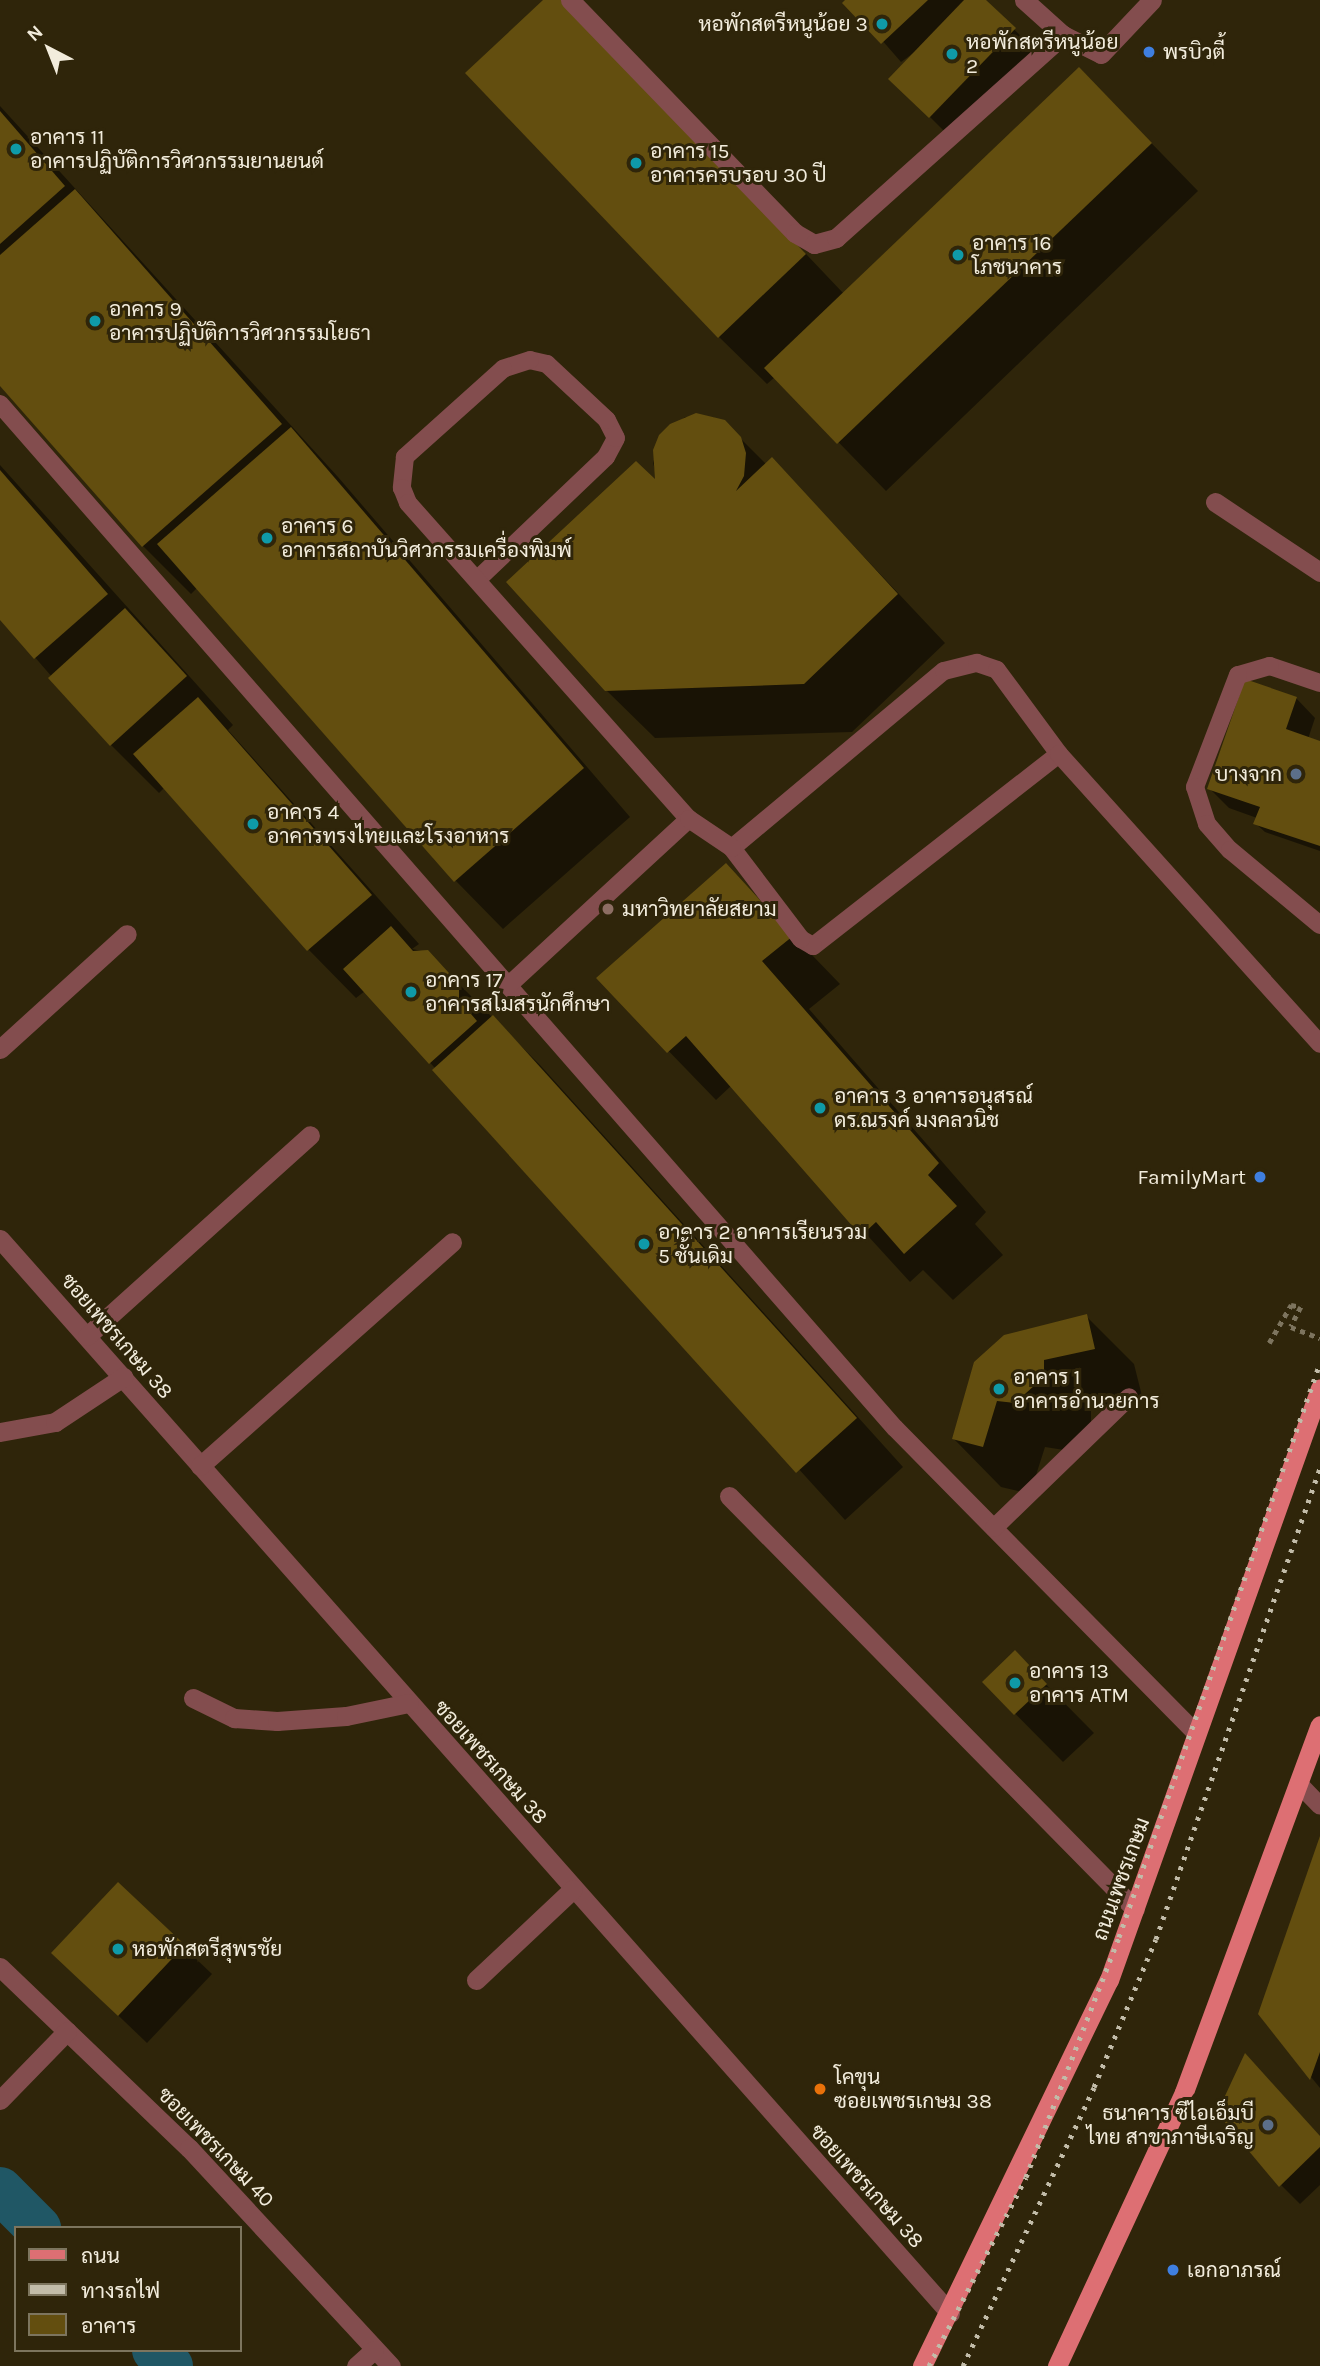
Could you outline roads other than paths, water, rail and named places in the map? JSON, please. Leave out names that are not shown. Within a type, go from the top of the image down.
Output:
[{"type":"main road","name":"ถนนเพชรเกษม","points":[[922,2366],[1109,1980],[1320,1388]]},
{"type":"main road","points":[[1057,2366],[1184,2092],[1320,1726]]},
{"type":"street","points":[[570,0],[795,233],[814,244],[836,238],[1063,35]]},
{"type":"street","points":[[1024,0],[1063,35],[1101,54],[1108,52],[1152,0]]},
{"type":"street","points":[[1215,502],[1320,572]]},
{"type":"street","points":[[0,1049],[127,934]]},
{"type":"street","points":[[87,1336],[310,1135]]},
{"type":"street","name":"ซอยเพชรเกษม 38","points":[[0,1239],[950,2313]]},
{"type":"street","points":[[200,1466],[452,1242]]},
{"type":"street","points":[[0,1432],[55,1422],[123,1377]]},
{"type":"street","points":[[729,1496],[1135,1909]]},
{"type":"street","points":[[193,1698],[234,1718],[277,1721],[346,1716],[409,1703]]},
{"type":"street","points":[[476,1980],[573,1889]]},
{"type":"street","name":"ซอยเพชรเกษม 40","points":[[0,1967],[189,2148],[391,2366]]},
{"type":"street","points":[[0,2100],[67,2031]]},
{"type":"street","points":[[356,2366],[374,2350]]},
{"type":"lane","points":[[479,578],[606,457],[616,438],[607,419],[547,365],[530,360],[503,369],[405,457],[402,488],[408,503],[479,578],[689,819],[732,848],[801,939],[813,946],[1059,754]]},
{"type":"lane","points":[[0,404],[895,1428],[1196,1734]]},
{"type":"lane","points":[[732,848],[944,671],[976,663],[997,670],[1059,754],[1320,1044]]},
{"type":"lane","points":[[1320,683],[1270,666],[1238,675],[1195,788],[1207,824],[1320,925]]},
{"type":"lane","points":[[509,985],[689,819]]},
{"type":"lane","points":[[994,1528],[1129,1398]]},
{"type":"lane","points":[[1299,1784],[1320,1806]]},
{"type":"waterway","points":[[0,2190],[36,2226]]},
{"type":"waterway","points":[[157,2352],[170,2366]]},
{"type":"railway","points":[[929,2366],[1026,2177],[1119,1937],[1320,1363]]},
{"type":"railway","points":[[963,2366],[1094,2087],[1156,1939],[1320,1468]]},
{"type":"place","name":"หอพักสตรีหนูน้อย 3","points":[[882,24]]},
{"type":"place","name":"พรบิวตี้","points":[[1149,52]]},
{"type":"place","name":"หอพักสตรีหนูน้อย 2","points":[[952,54]]},
{"type":"place","name":"อาคาร 11 อาคารปฏิบัติการวิศวกรรมยานยนต์","points":[[16,149]]},
{"type":"place","name":"อาคาร 15 อาคารครบรอบ 30 ปี","points":[[636,163]]},
{"type":"place","name":"อาคาร 16 โภชนาคาร","points":[[958,255]]},
{"type":"place","name":"อาคาร 9 อาคารปฏิบัติการวิศวกรรมโยธา","points":[[95,321]]},
{"type":"place","name":"อาคาร 6 อาคารสถาบันวิศวกรรมเครื่องพิมพ์","points":[[267,538]]},
{"type":"place","name":"บางจาก","points":[[1296,774]]},
{"type":"place","name":"อาคาร 4 อาคารทรงไทยและโรงอาหาร","points":[[253,824]]},
{"type":"place","name":"มหาวิทยาลัยสยาม","points":[[608,909]]},
{"type":"place","name":"อาคาร 17 อาคารสโมสรนักศึกษา","points":[[411,992]]},
{"type":"place","name":"อาคาร 3 อาคารอนุสรณ์ ดร.ณรงค์ มงคลวนิช","points":[[820,1108]]},
{"type":"place","name":"FamilyMart","points":[[1260,1177]]},
{"type":"place","name":"อาคาร 2 อาคารเรียนรวม 5 ชั้นเดิม","points":[[644,1244]]},
{"type":"place","name":"อาคาร 1 อาคารอำนวยการ","points":[[999,1389]]},
{"type":"place","name":"อาคาร 13 อาคาร ATM","points":[[1015,1683]]},
{"type":"place","name":"หอพักสตรีสุพรชัย","points":[[118,1949]]},
{"type":"place","name":"โคขุน ซอยเพชรเกษม 38","points":[[820,2089]]},
{"type":"place","name":"ธนาคาร ซีไอเอ็มบี ไทย สาขาภาษีเจริญ","points":[[1268,2125]]},
{"type":"place","name":"เอกอาภรณ์","points":[[1173,2270]]}]
